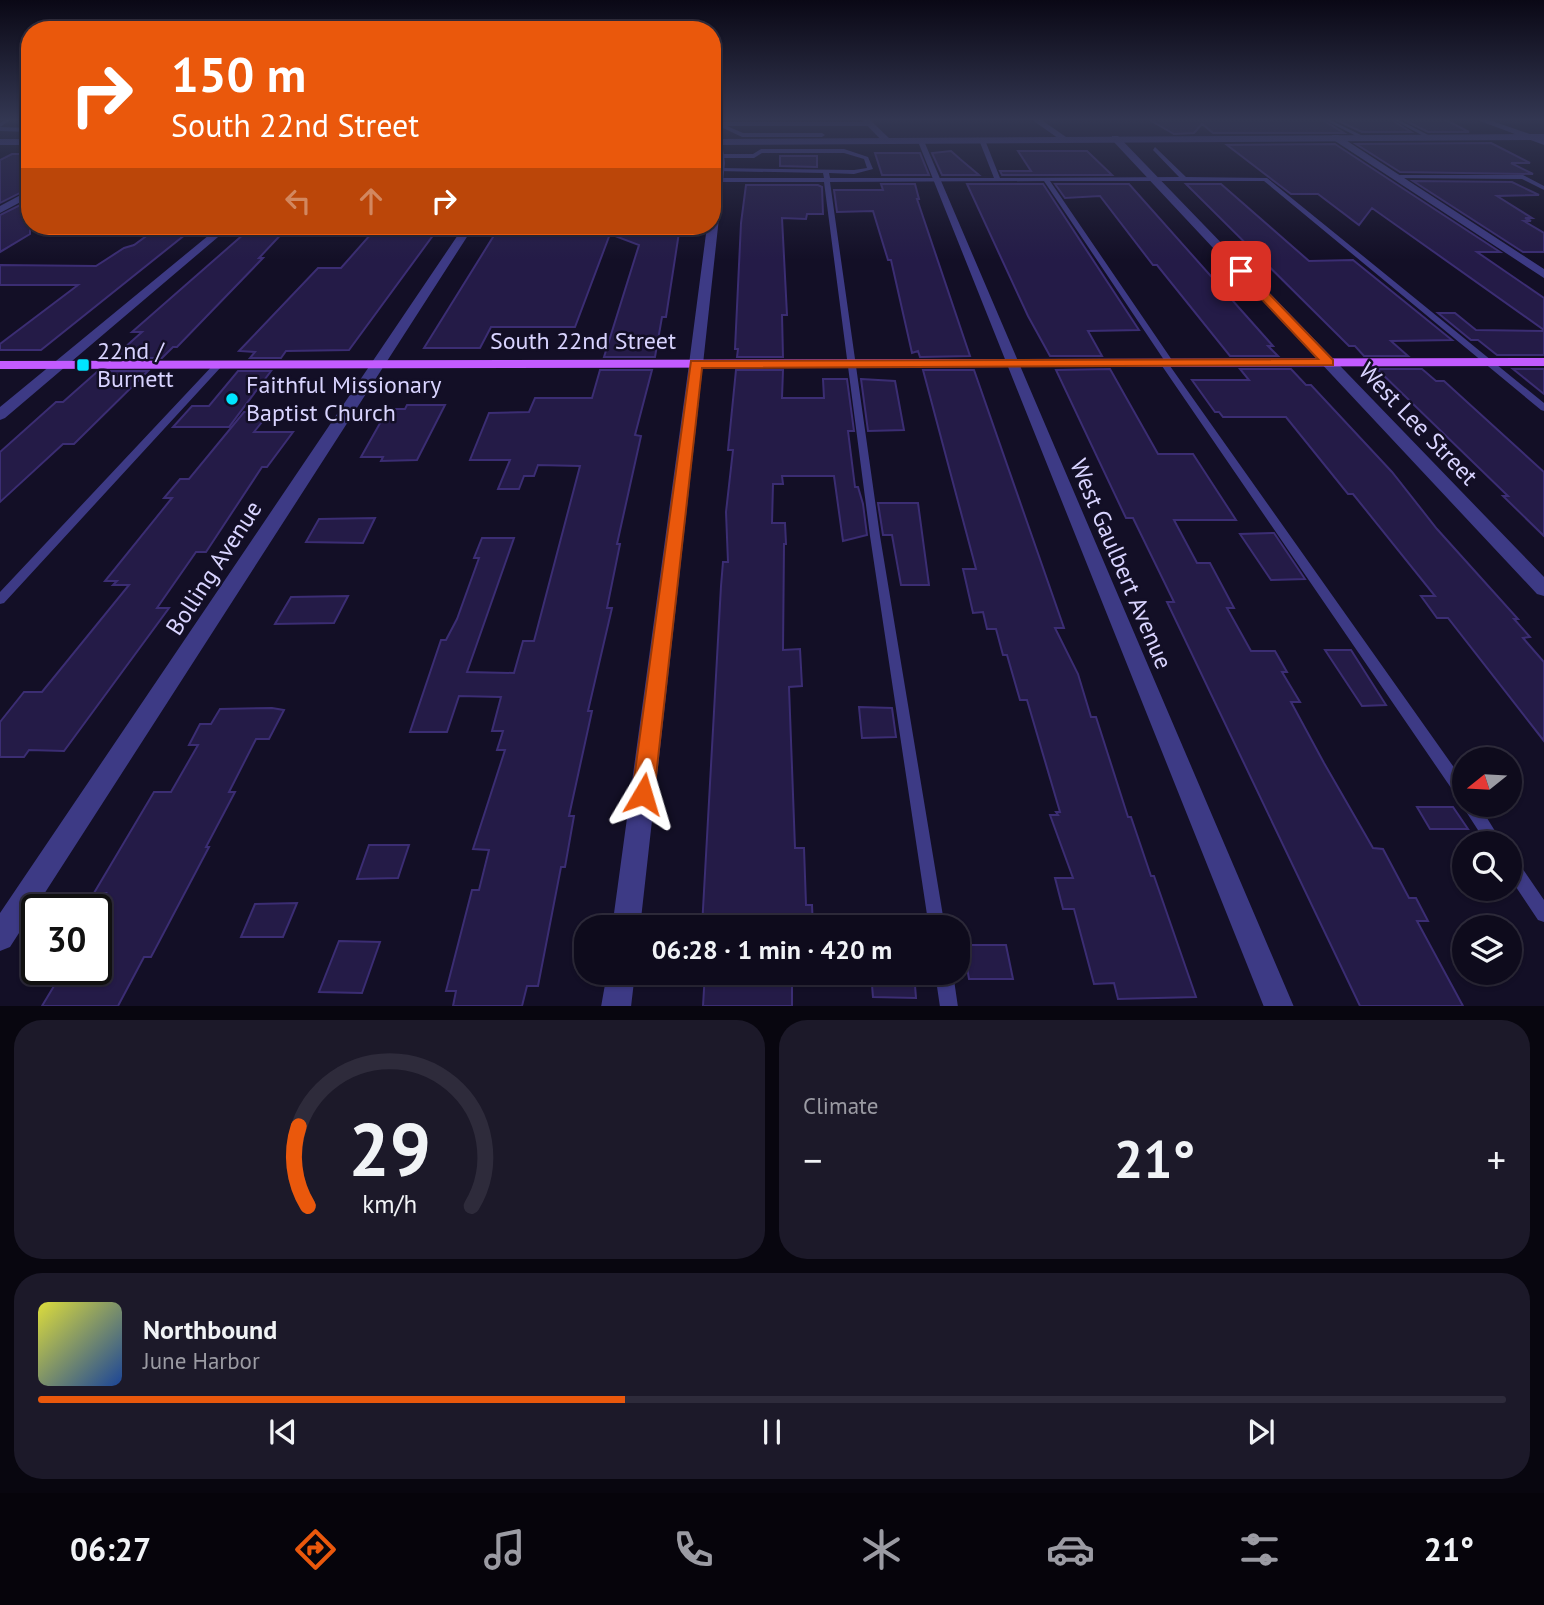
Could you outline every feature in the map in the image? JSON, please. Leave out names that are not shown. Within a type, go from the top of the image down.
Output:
[{"type":"main road","name":"South 22nd Street","points":[[0,365],[1544,362]]},
{"type":"street","name":"West Gaulbert Avenue","points":[[930,166],[1279,1006]]},
{"type":"street","name":"West Lee Street","points":[[1142,166],[1544,589]]},
{"type":"street","points":[[1378,166],[1544,274]]},
{"type":"street","points":[[0,210],[21,198]]},
{"type":"street","points":[[0,415],[215,235]]},
{"type":"street","name":"Bolling Avenue","points":[[0,937],[463,235]]},
{"type":"street","points":[[628,915],[711,235]]},
{"type":"street","points":[[617,1006],[620,985]]},
{"type":"lane","points":[[754,166],[754,171]]},
{"type":"lane","points":[[721,177],[754,171],[868,171],[869,166]]},
{"type":"lane","points":[[992,166],[998,180]]},
{"type":"lane","points":[[1172,166],[1185,180]]},
{"type":"lane","points":[[826,172],[850,363],[935,915]]},
{"type":"lane","points":[[1394,177],[1523,177],[1544,188]]},
{"type":"lane","points":[[721,178],[827,181],[1265,179],[1544,408]]},
{"type":"lane","points":[[1046,180],[1167,363],[1452,777]]},
{"type":"lane","points":[[0,600],[218,365]]},
{"type":"lane","points":[[1522,882],[1544,914]]},
{"type":"lane","points":[[946,985],[949,1006]]},
{"type":"building","points":[[0,166],[21,166],[21,192],[0,203]]},
{"type":"building","points":[[879,166],[925,166],[929,175],[882,175]]},
{"type":"building","points":[[938,166],[968,166],[979,175],[942,175]]},
{"type":"building","points":[[1028,166],[1103,166],[1112,175],[1002,175],[1000,171],[1031,171]]},
{"type":"building","points":[[1254,166],[1369,166],[1500,252],[1477,252],[1544,298],[1544,330],[1372,208],[1359,225],[1318,194],[1291,194]]},
{"type":"building","points":[[1390,166],[1517,166],[1533,174],[1400,172]]},
{"type":"building","points":[[1413,181],[1512,182],[1539,195],[1497,196],[1532,218],[1525,218],[1531,221],[1524,221],[1544,233],[1544,252],[1523,252]]},
{"type":"building","points":[[881,184],[915,184],[917,199],[970,356],[920,357],[918,351],[912,353],[891,260],[888,260],[873,211],[837,212],[834,190],[883,190]]},
{"type":"building","points":[[967,184],[1043,184],[1139,330],[1088,331],[1102,356],[1050,356],[1028,316]]},
{"type":"building","points":[[1055,184],[1129,184],[1273,346],[1268,346],[1278,356],[1230,356],[1157,265],[1153,265],[1100,196],[1065,198]]},
{"type":"building","points":[[1186,184],[1221,184],[1309,261],[1353,260],[1452,340],[1391,341],[1408,356],[1364,356],[1355,346],[1349,346]]},
{"type":"building","points":[[746,185],[822,187],[823,214],[807,214],[806,219],[782,218],[787,315],[782,315],[783,357],[737,357],[738,349],[735,349],[741,223]]},
{"type":"building","points":[[21,204],[21,235],[28,235],[0,252],[0,215]]},
{"type":"building","points":[[148,235],[185,235],[41,350],[0,350],[0,344],[78,285],[0,285],[0,265],[96,266],[124,248],[134,245]]},
{"type":"building","points":[[243,235],[281,235],[259,258],[263,258],[177,347],[173,347],[162,358],[113,358],[142,332],[132,332]]},
{"type":"building","points":[[370,235],[433,235],[349,350],[286,351],[281,358],[250,358],[255,352],[239,351],[318,268],[341,268]]},
{"type":"building","points":[[494,235],[610,235],[575,327],[491,327],[480,348],[424,348]]},
{"type":"building","points":[[613,235],[679,235],[666,317],[662,317],[655,357],[604,357],[639,245]]},
{"type":"building","points":[[1438,313],[1455,313],[1476,330],[1544,331],[1544,355],[1497,355],[1478,340],[1471,340]]},
{"type":"building","points":[[1110,369],[1158,454],[1193,454],[1236,520],[1174,520],[1197,563],[1210,563],[1234,608],[1227,608],[1251,651],[1275,651],[1287,672],[1282,672],[1300,702],[1291,702],[1373,848],[1383,849],[1409,898],[1416,898],[1428,921],[1417,921],[1463,1006],[1360,1006],[1167,602],[1174,602],[1133,518],[1126,518],[1056,370]]},
{"type":"building","points":[[1240,369],[1291,369],[1306,385],[1311,385],[1392,472],[1437,529],[1518,619],[1514,619],[1530,637],[1523,638],[1544,662],[1544,741],[1448,618],[1437,618],[1421,596],[1435,596],[1353,494],[1348,494],[1286,417],[1223,417],[1219,412],[1215,412],[1192,380],[1249,380]]},
{"type":"building","points":[[1377,369],[1422,369],[1436,381],[1444,381],[1544,472],[1544,536],[1503,496],[1508,496]]},
{"type":"building","points":[[1513,369],[1544,369],[1544,394]]},
{"type":"building","points":[[600,370],[652,370],[635,435],[641,436],[617,544],[620,544],[607,608],[612,608],[588,711],[592,711],[569,816],[574,816],[565,867],[561,867],[538,986],[527,986],[522,1006],[453,1006],[456,991],[446,991],[472,890],[479,890],[489,850],[473,849],[505,750],[497,750],[503,731],[492,731],[501,697],[459,696],[447,732],[410,732],[441,640],[446,640],[457,619],[479,558],[474,558],[482,538],[514,538],[467,672],[514,673],[523,641],[534,641],[580,466],[538,465],[534,476],[524,476],[519,489],[498,489],[510,460],[470,460],[489,413],[529,412],[535,398],[592,398]]},
{"type":"building","points":[[736,370],[783,370],[782,398],[824,398],[823,379],[847,379],[854,431],[848,431],[855,487],[858,487],[863,504],[867,535],[843,541],[834,476],[782,476],[783,484],[773,484],[772,523],[785,523],[783,650],[800,649],[802,686],[789,687],[795,848],[804,848],[806,905],[812,905],[812,915],[703,915],[721,586],[723,562],[728,562],[726,512],[733,450],[728,450]]},
{"type":"building","points":[[923,370],[974,370],[1064,628],[1055,628],[1078,674],[1091,717],[1096,717],[1128,817],[1131,817],[1151,876],[1154,876],[1196,997],[1118,999],[1114,983],[1094,984],[1074,909],[1063,909],[1055,878],[1073,878],[1050,815],[1058,815],[1056,812],[1060,812],[1027,700],[1020,700],[996,629],[987,629],[983,612],[973,613],[963,569],[976,569]]},
{"type":"building","points":[[98,371],[148,371],[74,444],[63,444],[0,502],[0,452],[56,402],[63,402]]},
{"type":"building","name":"Faithful Missionary Baptist Church","points":[[238,371],[271,371],[229,427],[173,427],[192,406],[209,406]]},
{"type":"building","points":[[861,379],[895,381],[904,430],[868,431]]},
{"type":"building","points":[[407,405],[445,405],[417,460],[381,461],[383,457],[361,457],[388,409],[405,409]]},
{"type":"building","points":[[244,412],[270,412],[254,432],[293,432],[267,467],[262,467],[206,552],[196,552],[157,608],[169,608],[64,751],[29,750],[24,757],[0,757],[0,722],[24,692],[42,692],[129,585],[113,585],[117,581],[105,581],[172,498],[164,498],[180,479],[189,479]]},
{"type":"building","points":[[878,503],[918,503],[929,585],[901,585],[892,535],[883,535]]},
{"type":"building","points":[[375,518],[363,543],[306,542],[319,519]]},
{"type":"building","points":[[1274,533],[1305,579],[1271,580],[1240,534]]},
{"type":"building","points":[[348,596],[334,623],[275,624],[291,597]]},
{"type":"building","points":[[1325,650],[1351,650],[1386,705],[1362,706]]},
{"type":"building","points":[[859,707],[892,708],[896,737],[862,738]]},
{"type":"building","points":[[220,709],[284,710],[269,739],[256,739],[229,792],[235,792],[206,847],[209,847],[151,957],[144,957],[118,1006],[42,1006],[55,985],[112,985],[112,894],[94,893],[154,792],[171,792],[198,745],[189,745],[200,724],[211,724]]},
{"type":"building","points":[[1417,807],[1452,807],[1452,817],[1460,817],[1468,829],[1430,829]]},
{"type":"building","points":[[369,845],[409,845],[398,878],[357,879]]},
{"type":"building","points":[[297,903],[283,937],[241,937],[255,904]]},
{"type":"building","points":[[339,941],[380,942],[362,993],[319,992]]},
{"type":"building","points":[[970,945],[1006,945],[1013,979],[970,979]]},
{"type":"building","points":[[704,985],[792,985],[792,1006],[703,1006]]},
{"type":"building","points":[[872,985],[915,985],[916,998],[873,997]]},
{"type":"place","name":"22nd / Burnett","points":[[83,365]]},
{"type":"place","name":"Faithful Missionary Baptist Church","points":[[232,399]]},
{"type":"route","points":[[643,794],[696,364],[1328,362],[1241,271]]}]
